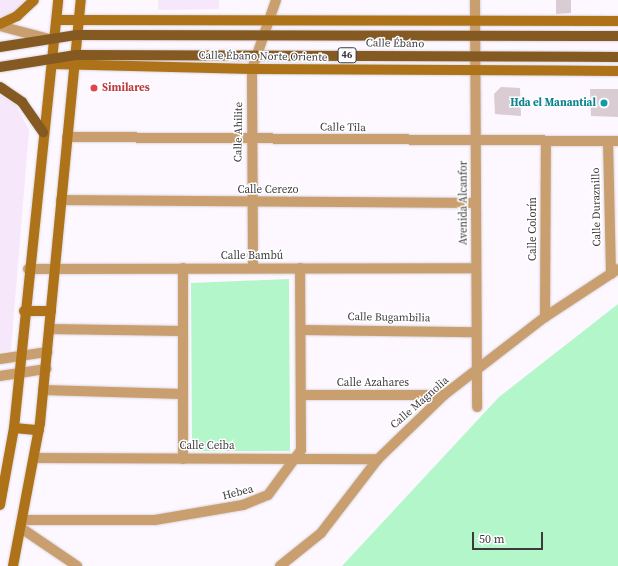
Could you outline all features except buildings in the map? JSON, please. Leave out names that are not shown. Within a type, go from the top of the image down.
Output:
[{"type":"main road","name":"Calle Ébano","points":[[77,35],[265,33],[475,36],[618,36]]},
{"type":"main road","name":"46","points":[[0,47],[77,35]]},
{"type":"main road","name":"Calle Ébano","points":[[76,60],[255,54],[618,57]]},
{"type":"main road","name":"46","points":[[0,67],[76,60]]},
{"type":"main road","points":[[0,88],[22,102],[43,132]]},
{"type":"street","points":[[0,25],[17,16],[34,0]]},
{"type":"street","points":[[0,505],[14,428],[28,269],[43,132],[53,61],[52,38],[57,20],[58,0]]},
{"type":"street","points":[[14,566],[39,430],[81,0]]},
{"type":"street","name":"Calle Ahilite","points":[[253,268],[251,140],[252,69],[255,54],[272,18],[276,0]]},
{"type":"street","name":"Avenida Alcanfor","points":[[476,0],[475,203],[477,407]]},
{"type":"street","points":[[57,20],[272,18],[618,21]]},
{"type":"street","points":[[0,25],[52,38]]},
{"type":"street","name":"Calle Ébano Norte Oriente","points":[[76,60],[252,69],[618,70]]},
{"type":"street","name":"Calle Tila","points":[[67,137],[476,142],[613,141]]},
{"type":"street","name":"Calle Colorín","points":[[545,317],[546,141]]},
{"type":"street","name":"Calle Duraznillo","points":[[613,141],[614,271]]},
{"type":"street","name":"Calle Cerezo","points":[[61,200],[475,203]]},
{"type":"street","name":"Calle Bambú","points":[[28,269],[55,267],[476,268]]},
{"type":"street","points":[[183,268],[183,459]]},
{"type":"street","points":[[299,458],[303,395],[300,268]]},
{"type":"street","name":"Calle Magnolia","points":[[280,566],[321,533],[378,459],[444,396],[545,317],[614,271]]},
{"type":"street","points":[[24,311],[51,311]]},
{"type":"street","points":[[49,329],[182,331]]},
{"type":"street","name":"Calle Bugambilia","points":[[302,330],[476,332]]},
{"type":"street","points":[[0,359],[47,352]]},
{"type":"street","points":[[0,376],[46,369]]},
{"type":"street","points":[[43,390],[182,394]]},
{"type":"street","name":"Calle Azahares","points":[[303,395],[444,396]]},
{"type":"street","points":[[14,428],[39,430]]},
{"type":"street","name":"Calle Ceiba","points":[[35,458],[378,459]]},
{"type":"street","name":"Hebea","points":[[22,524],[155,520],[243,505],[268,495],[299,458]]},
{"type":"street","points":[[22,524],[77,566]]},
{"type":"shaded area","points":[[0,0],[29,0],[16,12],[0,18]]},
{"type":"shaded area","points":[[158,0],[219,0],[219,9],[158,10]]},
{"type":"shaded area","points":[[0,95],[16,105],[29,130],[11,350],[0,352]]},
{"type":"green space","points":[[289,279],[290,451],[192,451],[191,283]]},
{"type":"green space","points":[[618,304],[618,566],[342,566],[499,397]]},
{"type":"place","name":"Similares","points":[[94,88]]},
{"type":"place","name":"Hda el Manantial","points":[[604,103]]}]
